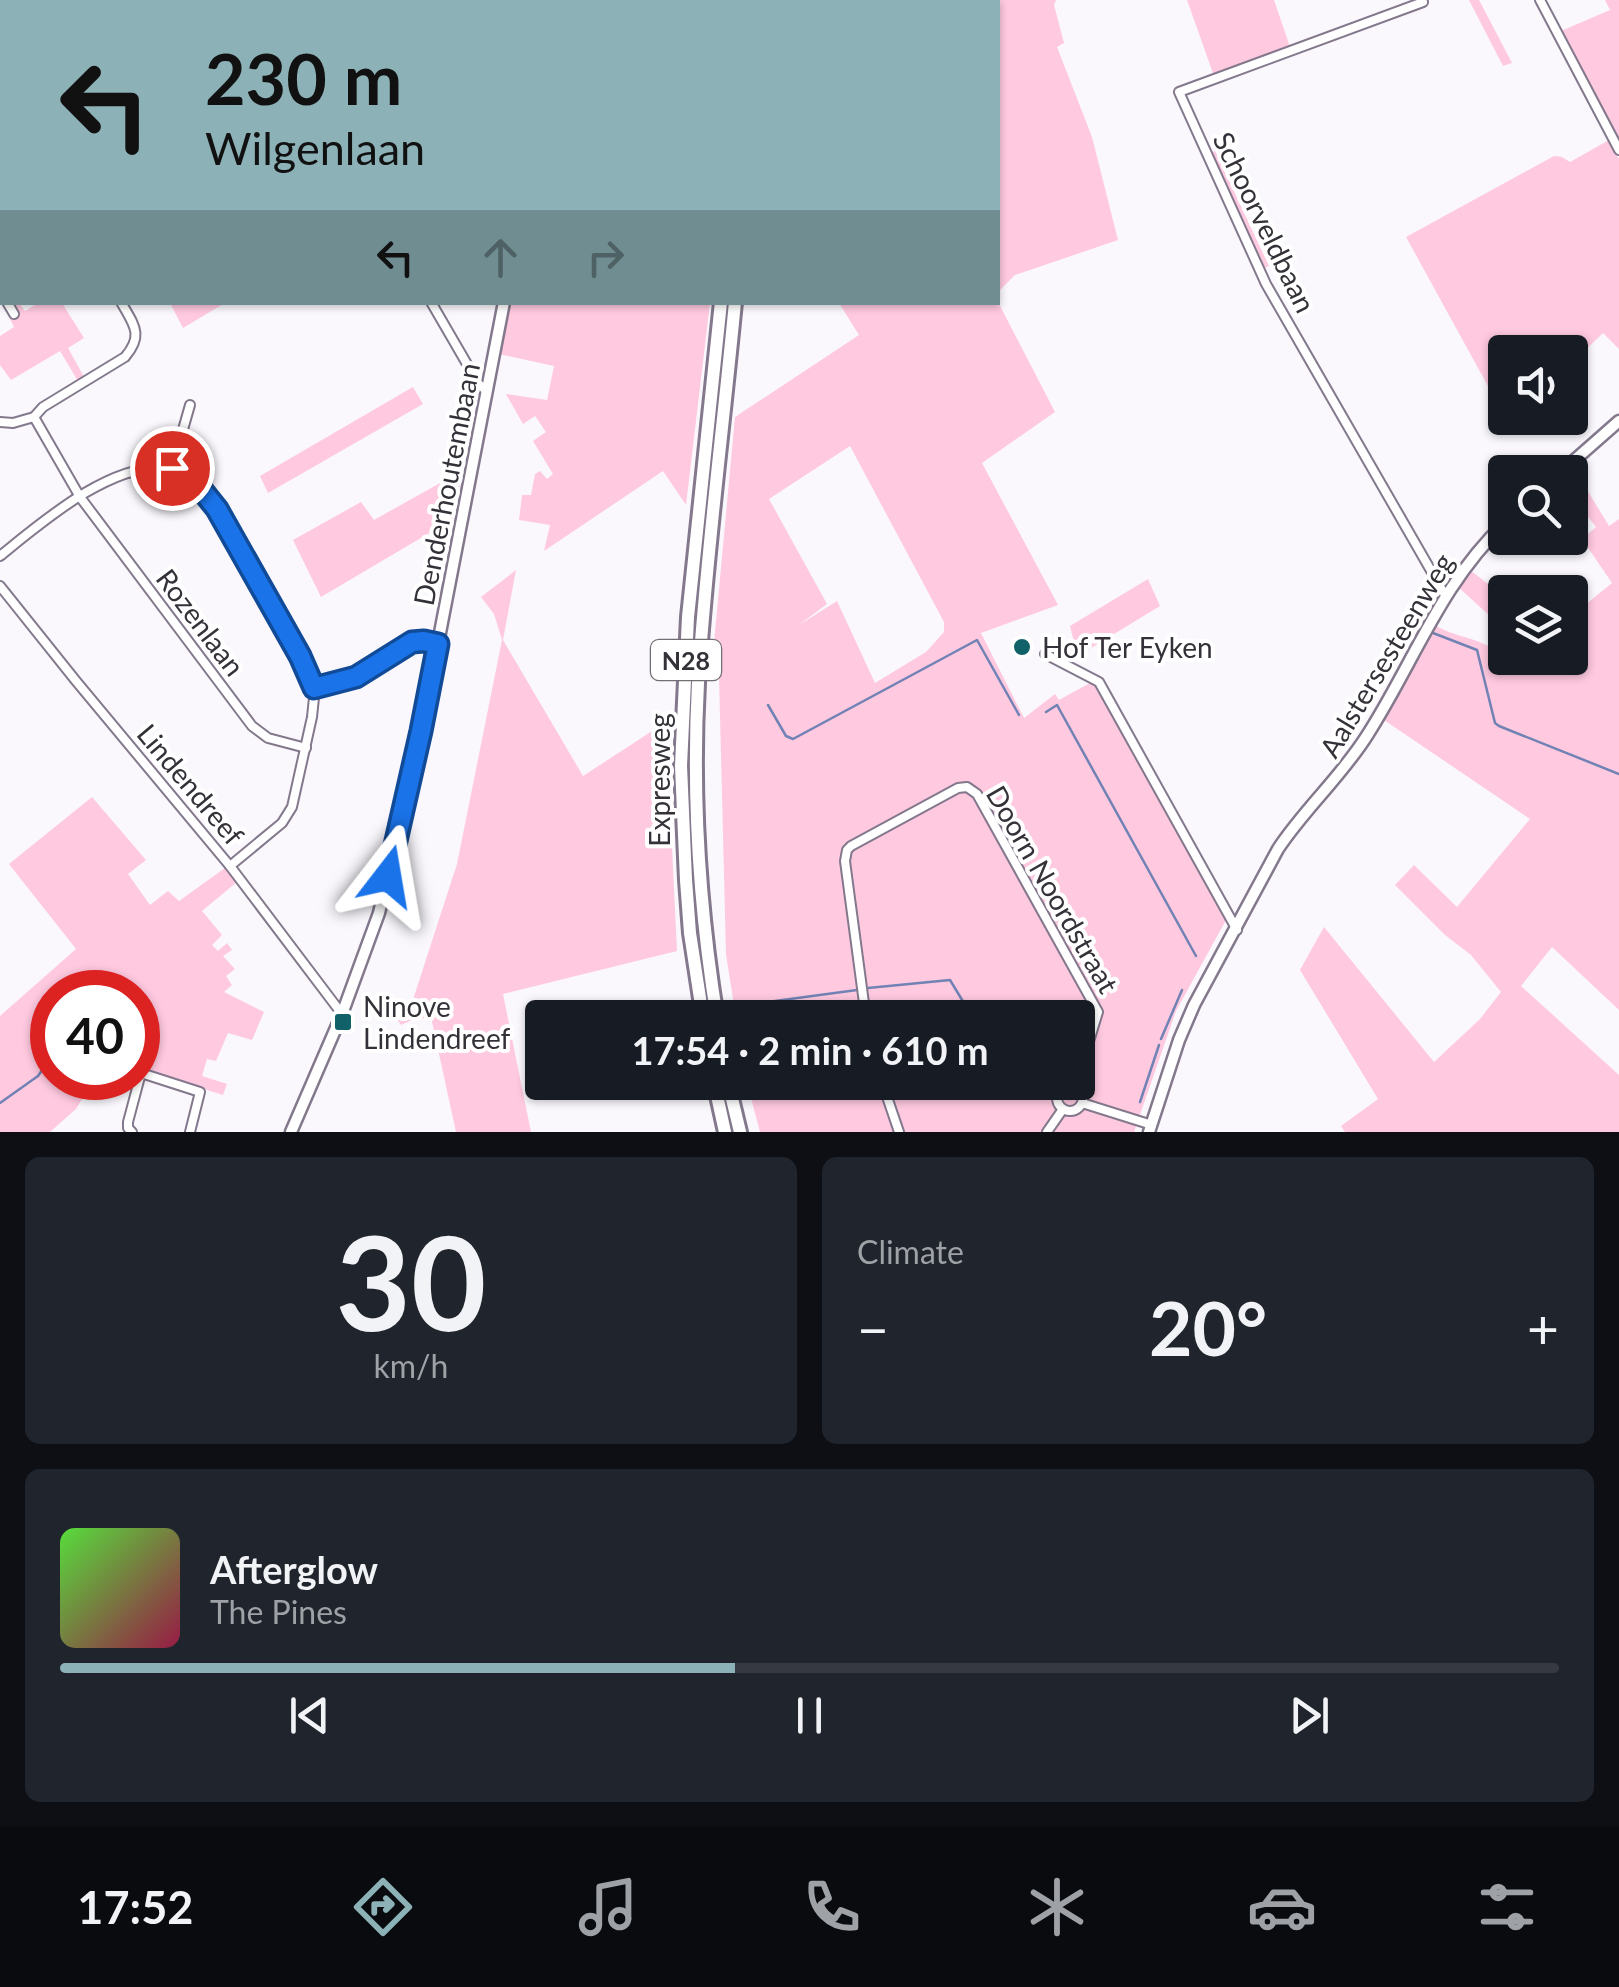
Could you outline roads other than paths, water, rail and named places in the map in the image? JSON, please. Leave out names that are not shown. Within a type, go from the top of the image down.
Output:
[{"type":"highway","name":"Expresweg","points":[[701,1000],[686,880],[682,766],[688,617],[722,305]]},
{"type":"highway","name":"Expresweg","points":[[714,1000],[700,876],[698,686],[736,305]]},
{"type":"highway","points":[[718,1100],[725,1132]]},
{"type":"highway","points":[[732,1100],[740,1132]]},
{"type":"street","points":[[1540,0],[1619,150]]},
{"type":"street","name":"Schoorveldbaan","points":[[1423,2],[1179,92],[1266,284],[1445,595]]},
{"type":"street","points":[[9,305],[14,314]]},
{"type":"street","points":[[0,422],[34,417],[43,407],[125,358],[136,338],[122,305]]},
{"type":"street","points":[[433,305],[486,392]]},
{"type":"street","name":"Denderhoutembaan","points":[[291,1132],[342,1014],[379,913],[421,731],[503,305]]},
{"type":"street","points":[[172,468],[190,405]]},
{"type":"street","name":"Rozenlaan","points":[[34,417],[80,497],[252,726],[268,738],[306,748]]},
{"type":"street","points":[[1580,455],[1619,420]]},
{"type":"street","points":[[0,556],[52,514],[134,470],[172,468],[197,484],[217,509],[314,688],[296,798],[288,816],[230,866]]},
{"type":"street","name":"Aalstersesteenweg","points":[[1151,1128],[1194,1005],[1278,849],[1368,734],[1445,595],[1488,541]]},
{"type":"street","name":"Lindendreef","points":[[0,586],[230,866],[342,1014]]},
{"type":"street","points":[[314,688],[356,677],[412,642],[438,644]]},
{"type":"street","points":[[1045,654],[1098,682],[1236,930]]},
{"type":"street","name":"Doorn Noordstraat","points":[[864,1000],[845,861],[847,850],[958,788],[967,787],[977,794],[1091,1000]]},
{"type":"street","points":[[132,1132],[128,1122],[141,1073],[200,1092],[190,1132]]},
{"type":"street","points":[[888,1100],[899,1132]]},
{"type":"street","points":[[1057,1100],[1063,1109],[1073,1111],[1082,1102],[1151,1128]]},
{"type":"street","points":[[1047,1132],[1063,1109]]},
{"type":"waterway","points":[[1433,633],[1477,650],[1495,723],[1619,774]]},
{"type":"waterway","points":[[768,705],[786,736],[793,739],[977,640],[1019,715]]},
{"type":"waterway","points":[[1046,712],[1057,705],[1196,956]]},
{"type":"waterway","points":[[868,988],[950,980],[962,1000]]},
{"type":"waterway","points":[[782,1000],[857,990]]},
{"type":"waterway","points":[[1161,1039],[1182,990]]},
{"type":"waterway","points":[[1140,1102],[1159,1045]]},
{"type":"waterway","points":[[0,1103],[30,1082]]},
{"type":"place","name":"Hof Ter Eyken","points":[[1022,647]]},
{"type":"place","name":"Ninove Lindendreef","points":[[343,1022]]}]
